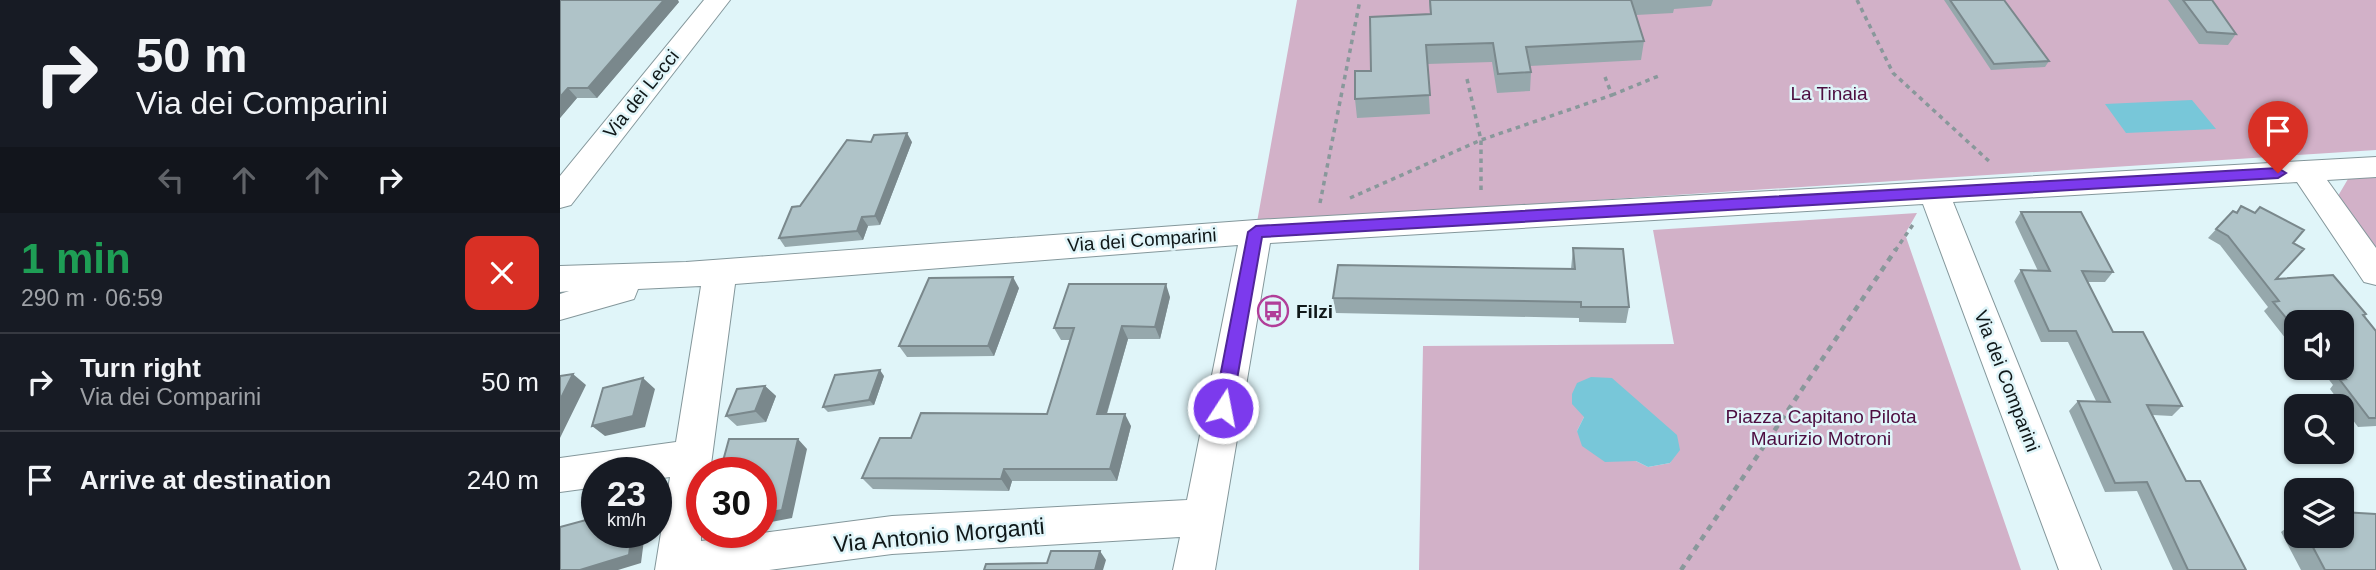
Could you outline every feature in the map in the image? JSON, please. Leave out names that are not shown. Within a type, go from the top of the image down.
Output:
[{"type":"street","name":"Via dei Lecci","points":[[562,193],[717,0]]},
{"type":"street","name":"Via dei Comparini","points":[[560,279],[703,273],[1256,232],[2376,167]]},
{"type":"street","points":[[2305,171],[2376,273]]},
{"type":"street","name":"Via dei Comparini","points":[[1934,193],[2080,570]]},
{"type":"street","points":[[1194,570],[1256,232]]},
{"type":"street","name":"Via dei Comparini","points":[[560,307],[703,273]]},
{"type":"street","points":[[692,457],[703,273]]},
{"type":"street","points":[[560,475],[686,458]]},
{"type":"street","points":[[676,567],[686,498]]},
{"type":"street","name":"Via Antonio Morganti","points":[[676,567],[892,535],[1203,517]]},
{"type":"path","points":[[1318,212],[1360,0]]},
{"type":"path","points":[[1857,0],[1894,73],[1989,160],[2010,190]]},
{"type":"path","points":[[1343,201],[1481,140],[1612,95],[1661,75]]},
{"type":"path","points":[[1605,77],[1612,95]]},
{"type":"path","points":[[1467,79],[1481,140],[1481,220]]},
{"type":"path","points":[[1681,570],[1934,193]]},
{"type":"green space","name":"La Tinaia","points":[[1297,0],[2376,0],[2376,150],[1257,222]]},
{"type":"green space","points":[[2376,176],[2376,249],[2338,196],[2348,179]]},
{"type":"green space","name":"Piazza Capitano Pilota Maurizio Motroni","points":[[1917,213],[1905,234],[2021,570],[1419,570],[1423,346],[1674,344],[1653,230]],"holes":[[[1584,417],[1675,454],[1670,463],[1648,467],[1636,461],[1616,461],[1577,431]]]},
{"type":"water","points":[[2192,100],[2216,129],[2126,133],[2105,104]]},
{"type":"water","points":[[1591,377],[1612,378],[1677,435],[1680,450],[1670,463],[1648,467],[1636,461],[1605,462],[1582,446],[1577,431],[1584,417],[1572,404],[1572,394],[1577,383]]},
{"type":"building","points":[[560,0],[664,0],[588,88],[568,88],[560,97]]},
{"type":"building","points":[[1430,0],[1631,0],[1644,41],[1526,47],[1531,72],[1498,74],[1493,43],[1426,45],[1430,95],[1355,99],[1355,71],[1371,71],[1370,17],[1431,14]]},
{"type":"building","points":[[1950,0],[2004,0],[2049,61],[1994,64]]},
{"type":"building","points":[[2183,0],[2212,0],[2236,34],[2207,32]]},
{"type":"building","points":[[907,133],[875,216],[862,217],[857,231],[779,238],[792,207],[800,206],[847,140],[871,142],[874,135]]},
{"type":"building","points":[[2241,206],[2255,213],[2260,207],[2304,230],[2293,243],[2304,249],[2276,279],[2333,275],[2366,314],[2363,315],[2376,331],[2376,418],[2369,418],[2354,398],[2354,394],[2351,394],[2340,380],[2354,380],[2354,310],[2284,310],[2284,315],[2273,302],[2279,301],[2228,236],[2216,229],[2233,211],[2237,213]]},
{"type":"building","points":[[2021,212],[2081,212],[2113,272],[2082,271],[2113,332],[2143,332],[2182,406],[2147,405],[2186,481],[2200,481],[2246,570],[2188,570],[2147,482],[2115,483],[2078,401],[2110,402],[2076,331],[2049,331],[2021,270],[2050,271]]},
{"type":"building","points":[[1573,248],[1623,249],[1629,307],[1581,307],[1581,302],[1333,298],[1338,265],[1575,269]]},
{"type":"building","points":[[1013,277],[988,346],[899,346],[929,278]]},
{"type":"building","points":[[1069,284],[1166,284],[1155,327],[1122,326],[1097,414],[1125,414],[1110,469],[1004,469],[1001,479],[862,478],[880,438],[911,438],[921,413],[1047,414],[1074,328],[1054,328]]},
{"type":"building","points":[[880,370],[869,400],[823,407],[835,375]]},
{"type":"building","points":[[573,374],[560,400],[560,376]]},
{"type":"building","points":[[643,378],[633,416],[592,426],[603,388]]},
{"type":"building","points":[[765,386],[755,411],[726,416],[737,389]]},
{"type":"building","points":[[729,439],[798,439],[782,510],[777,511],[777,457],[724,457]]},
{"type":"building","points":[[2354,513],[2376,514],[2376,570],[2325,570],[2313,548],[2354,548]]},
{"type":"building","points":[[581,521],[581,548],[630,548],[629,555],[580,570],[560,570],[560,527]]},
{"type":"building","points":[[1051,551],[1100,551],[1095,570],[984,570],[986,564],[1047,563]]},
{"type":"place","name":"Filzi","points":[[1273,311]]},
{"type":"route","points":[[1223,408],[1256,232],[2278,173]]}]
